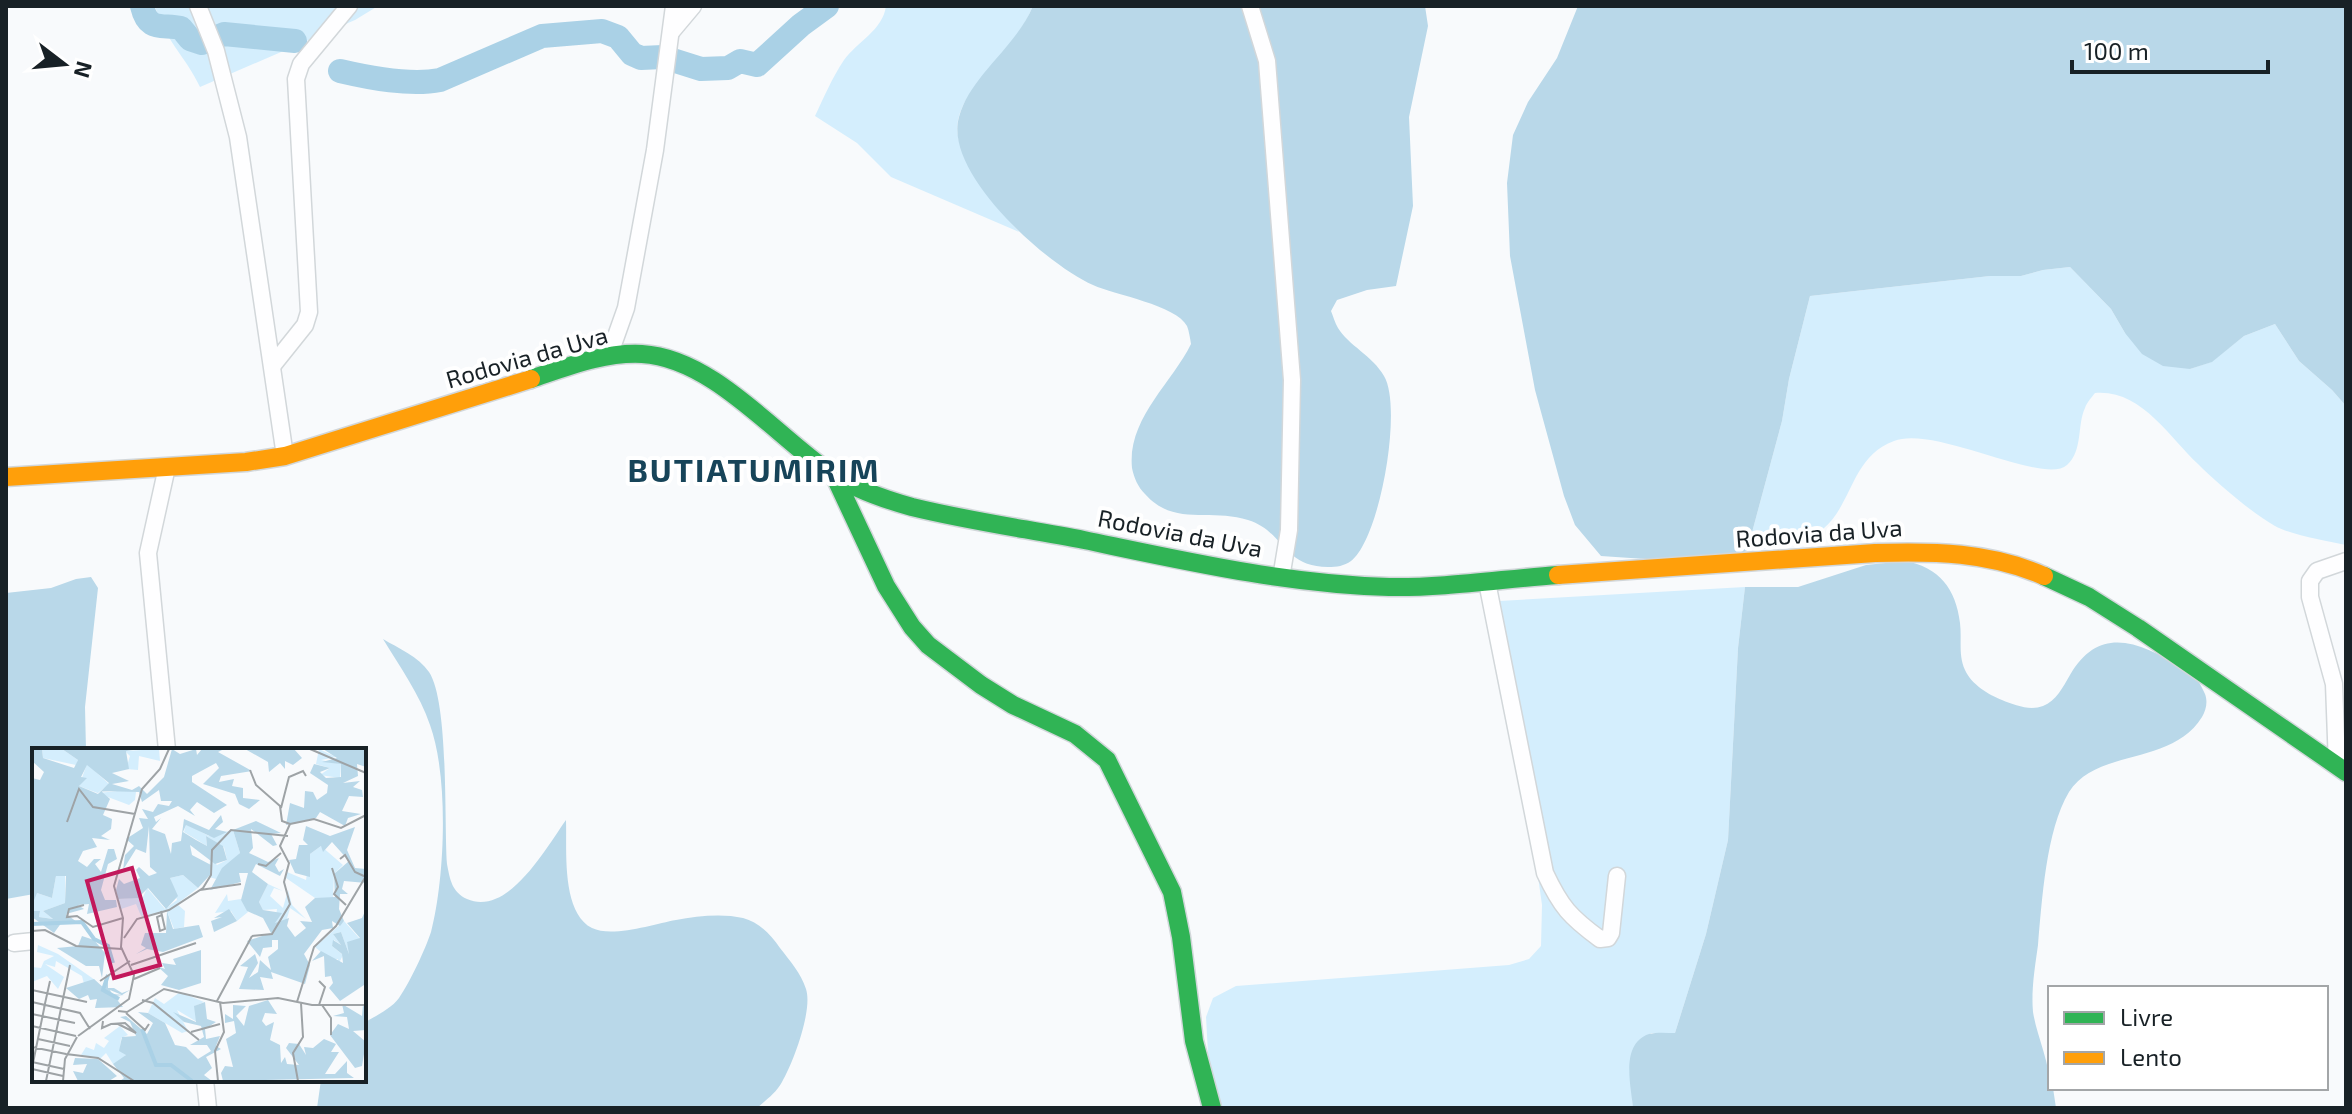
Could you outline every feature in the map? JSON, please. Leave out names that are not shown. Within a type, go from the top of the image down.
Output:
[{"type":"street","points":[[198,6],[216,51],[238,137],[285,456]]},
{"type":"street","points":[[273,365],[305,325],[309,312],[296,79],[301,64],[349,6]]},
{"type":"street","points":[[609,356],[629,294],[655,150],[674,6]]},
{"type":"street","points":[[672,31],[693,6]]},
{"type":"street","points":[[1250,6],[1267,61],[1292,380],[1289,530],[1281,578]]},
{"type":"street","name":"Rodovia da Uva","points":[[6,477],[246,462],[285,456],[609,356],[648,354],[682,363],[721,388],[834,475],[878,496],[1281,578],[1367,587],[1487,582],[1910,552],[1989,558],[2035,572],[2097,601],[2342,768]]},
{"type":"street","points":[[167,467],[148,553],[167,748]]},
{"type":"street","points":[[834,475],[872,559],[930,647],[1014,705],[1080,735],[1096,746],[1107,760],[1172,892],[1194,1041],[1212,1108]]},
{"type":"street","points":[[2342,768],[2334,684],[2310,597],[2310,581],[2317,571],[2346,561]]},
{"type":"street","points":[[1487,582],[1545,873],[1571,918],[1600,939],[1608,938],[1611,933],[1617,876]]},
{"type":"street","points":[[14,943],[32,941]]},
{"type":"street","points":[[205,1082],[208,1108]]},
{"type":"shaded area","points":[[155,6],[378,6],[355,20],[200,87],[164,28]]},
{"type":"shaded area","points":[[886,6],[1033,6],[1014,38],[967,99],[958,120],[961,149],[968,165],[1019,232],[891,177],[857,143],[815,116],[844,60],[875,29]]},
{"type":"shaded area","points":[[1033,6],[1425,6],[1428,26],[1409,117],[1413,206],[1396,286],[1367,290],[1337,300],[1331,311],[1342,334],[1374,362],[1384,376],[1391,415],[1386,472],[1379,501],[1362,548],[1348,563],[1328,567],[1302,561],[1260,525],[1234,517],[1181,514],[1168,510],[1156,504],[1138,485],[1132,468],[1136,433],[1152,402],[1191,344],[1187,326],[1171,312],[1093,285],[1050,258],[1026,238],[982,189],[967,164],[958,139],[959,117],[965,102],[1016,35]]},
{"type":"shaded area","points":[[1578,6],[2346,6],[2346,406],[2299,361],[2275,324],[2244,336],[2212,362],[2190,369],[2163,366],[2142,354],[2111,309],[2070,267],[2021,276],[1990,276],[1810,296],[1782,421],[1747,551],[1693,560],[1601,556],[1575,525],[1564,496],[1535,390],[1510,256],[1507,183],[1513,135],[1528,102],[1557,58]]},
{"type":"shaded area","points":[[2070,267],[2111,309],[2125,333],[2190,369],[2211,362],[2244,336],[2275,324],[2299,361],[2346,406],[2346,545],[2299,535],[2275,526],[2215,480],[2140,407],[2111,394],[2095,393],[2085,408],[2078,445],[2067,465],[2055,469],[2036,468],[1935,441],[1912,438],[1894,441],[1869,458],[1833,519],[1815,535],[1777,547],[1747,551],[1782,421],[1810,296],[1990,276],[2021,276]]},
{"type":"shaded area","points":[[1905,561],[1936,574],[1950,590],[1958,611],[1965,670],[1986,692],[2012,704],[2033,708],[2048,704],[2082,659],[2094,648],[2108,643],[2122,643],[2152,651],[2197,679],[2206,697],[2203,714],[2189,732],[2154,751],[2097,769],[2082,778],[2069,792],[2061,808],[2046,866],[2033,995],[2033,1012],[2048,1069],[2048,1090],[2053,1090],[2056,1108],[1633,1108],[1629,1066],[1634,1047],[1649,1034],[1675,1033],[1706,934],[1728,840],[1738,648],[1745,587],[1798,587],[1866,565]]},
{"type":"shaded area","points":[[91,577],[98,588],[85,707],[86,748],[32,748],[32,894],[6,899],[6,593],[51,588]]},
{"type":"shaded area","points":[[1745,587],[1738,648],[1728,840],[1706,934],[1675,1033],[1651,1033],[1630,1066],[1633,1108],[1211,1108],[1206,1017],[1213,998],[1236,986],[1509,965],[1529,959],[1541,946],[1542,905],[1499,601]]},
{"type":"shaded area","points":[[383,639],[420,662],[429,672],[435,687],[443,735],[447,864],[452,885],[462,896],[482,902],[497,898],[511,889],[537,862],[566,820],[570,895],[582,920],[592,928],[622,931],[692,917],[727,916],[754,923],[776,943],[804,983],[807,1010],[801,1036],[786,1073],[777,1090],[757,1108],[317,1108],[321,1082],[366,1082],[366,1022],[399,998],[421,957],[436,910],[443,828],[440,772],[430,725],[409,681]]},
{"type":"waterway","points":[[142,6],[152,23],[181,28],[190,39],[202,43],[224,34],[295,41]]},
{"type":"waterway","points":[[340,71],[377,79],[428,82],[440,80],[542,36],[602,31],[618,37],[632,54],[641,58],[663,57],[701,69],[728,68],[740,61],[757,65],[827,6]]},
{"type":"traffic: fast","points":[[531,379],[614,355],[642,354],[668,359],[717,383],[848,484],[901,504],[976,521],[1197,563],[1350,585],[1452,585],[1558,575]]},
{"type":"traffic: fast","points":[[834,475],[886,586],[912,627],[928,645],[981,685],[1013,705],[1075,734],[1107,760],[1172,892],[1194,1041],[1212,1108]]},
{"type":"traffic: fast","points":[[2044,576],[2089,597],[2138,628],[2346,772]]},
{"type":"traffic: slow","points":[[6,477],[246,462],[285,456],[531,379]]},
{"type":"traffic: slow","points":[[1558,575],[1918,552],[1982,558],[2044,576]]},
{"type":"district","name":"BUTIATUMIRIM","points":[[754,471]]}]
